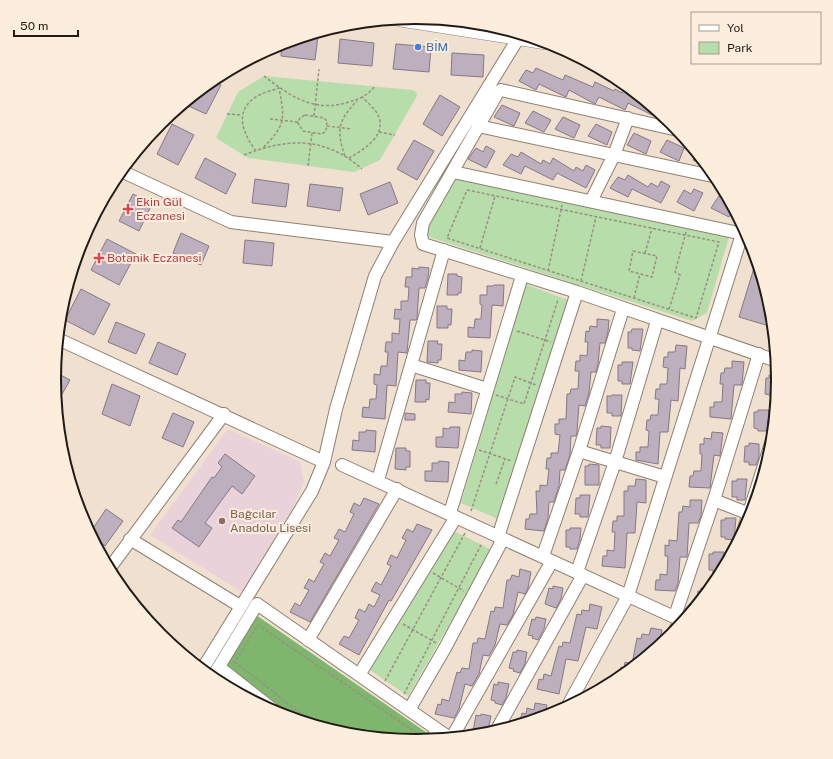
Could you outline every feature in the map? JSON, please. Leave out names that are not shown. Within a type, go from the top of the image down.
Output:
[{"type":"main road","points":[[441,25],[501,34]]},
{"type":"street","points":[[205,665],[312,491],[324,462],[336,409],[375,276],[393,242],[518,39]]},
{"type":"street","points":[[667,127],[501,90],[498,92],[478,126],[424,223],[421,235],[423,244],[522,276],[579,287],[623,309],[771,358]]},
{"type":"street","points":[[591,200],[614,155],[628,118]]},
{"type":"street","points":[[478,126],[707,175]]},
{"type":"street","points":[[453,172],[739,231]]},
{"type":"street","points":[[127,174],[231,222],[393,242]]},
{"type":"street","points":[[571,699],[628,596],[709,337],[743,238]]},
{"type":"street","points":[[378,480],[444,250]]},
{"type":"street","points":[[359,675],[426,568],[453,515],[470,447],[522,276]]},
{"type":"street","points":[[409,710],[473,596],[500,538],[521,465],[579,287]]},
{"type":"street","points":[[454,733],[548,559],[578,451],[623,309]]},
{"type":"street","points":[[499,725],[580,573],[658,321]]},
{"type":"street","points":[[63,340],[224,414],[324,462]]},
{"type":"street","points":[[680,618],[714,500],[759,354]]},
{"type":"street","points":[[411,365],[487,390]]},
{"type":"street","points":[[113,563],[224,414]]},
{"type":"street","points":[[578,451],[665,477]]},
{"type":"street","points":[[342,465],[378,480],[500,538],[680,619]]},
{"type":"street","points":[[308,640],[397,489]]},
{"type":"street","points":[[714,500],[746,512]]},
{"type":"street","points":[[130,539],[240,606]]},
{"type":"street","points":[[215,673],[257,604],[443,734]]},
{"type":"street","points":[[219,667],[257,697]]},
{"type":"street","points":[[435,734],[437,730]]},
{"type":"path","points":[[314,116],[319,69]]},
{"type":"path","points":[[264,76],[279,88],[315,105],[327,107],[340,105],[362,98],[375,86]]},
{"type":"path","points":[[256,151],[244,133],[242,115],[246,106],[254,98],[279,88]]},
{"type":"path","points":[[262,149],[278,133],[283,120],[279,88]]},
{"type":"path","points":[[349,159],[362,151],[379,132],[381,122],[377,112],[362,98]]},
{"type":"path","points":[[345,157],[340,142],[339,128],[346,113],[359,99]]},
{"type":"path","points":[[227,114],[242,115]]},
{"type":"path","points":[[305,115],[324,118],[327,121],[326,131],[322,134],[303,131],[298,122],[300,118],[305,115]]},
{"type":"path","points":[[270,119],[298,122]]},
{"type":"path","points":[[327,126],[351,129]]},
{"type":"path","points":[[379,132],[395,134]]},
{"type":"path","points":[[308,166],[312,133]]},
{"type":"path","points":[[244,155],[283,144],[311,143],[349,159],[362,169]]},
{"type":"path","points":[[467,190],[496,196],[719,242],[696,318],[634,298],[579,287],[548,271],[447,238],[467,190]]},
{"type":"path","points":[[548,271],[562,210],[563,195]]},
{"type":"path","points":[[480,248],[496,196]]},
{"type":"path","points":[[579,287],[596,217]]},
{"type":"path","points":[[645,253],[652,228]]},
{"type":"path","points":[[669,310],[680,275],[675,272],[686,232]]},
{"type":"path","points":[[633,250],[656,256],[652,277],[640,274],[629,271],[633,250]]},
{"type":"path","points":[[634,298],[640,274]]},
{"type":"path","points":[[487,390],[524,404],[558,300]]},
{"type":"path","points":[[506,328],[551,342]]},
{"type":"path","points":[[471,511],[515,377],[546,388]]},
{"type":"path","points":[[470,447],[521,465]]},
{"type":"path","points":[[496,484],[505,459]]},
{"type":"path","points":[[384,682],[465,533]]},
{"type":"path","points":[[404,695],[482,543]]},
{"type":"path","points":[[426,568],[473,596]]},
{"type":"path","points":[[394,619],[445,648]]},
{"type":"path","points":[[305,717],[235,662],[258,625],[419,735]]},
{"type":"shaded area","name":"Bağcılar Anadolu Lisesi","points":[[228,429],[300,462],[304,482],[293,508],[242,592],[150,535]]},
{"type":"green space","points":[[264,76],[412,90],[416,92],[417,96],[380,160],[354,172],[248,158],[216,138],[238,92]]},
{"type":"green space","points":[[456,179],[729,237],[707,313],[692,321],[429,237],[426,230],[450,185]]},
{"type":"green space","points":[[525,284],[568,300],[498,519],[461,503]]},
{"type":"green space","points":[[454,531],[492,550],[408,696],[370,670]]},
{"type":"green space","points":[[256,615],[429,734],[370,732],[324,723],[302,716],[284,709],[225,664]]},
{"type":"building","points":[[318,38],[315,60],[281,56],[281,50]]},
{"type":"building","points":[[340,39],[374,43],[372,66],[338,63]]},
{"type":"building","points":[[396,44],[431,47],[429,72],[393,69]]},
{"type":"building","points":[[452,53],[484,55],[483,77],[451,75]]},
{"type":"building","points":[[536,68],[563,80],[565,75],[593,87],[595,82],[614,91],[615,89],[622,93],[624,90],[656,117],[628,103],[625,110],[599,97],[595,104],[569,90],[566,97],[539,84],[536,90],[519,81],[526,70],[533,73]]},
{"type":"building","points":[[219,84],[221,85],[206,114],[189,106]]},
{"type":"building","points":[[440,95],[460,107],[442,136],[423,124]]},
{"type":"building","points":[[502,105],[520,113],[514,126],[494,117]]},
{"type":"building","points":[[533,111],[551,120],[544,132],[525,123]]},
{"type":"building","points":[[563,117],[580,125],[574,138],[555,129]]},
{"type":"building","points":[[172,124],[194,135],[178,165],[157,154]]},
{"type":"building","points":[[596,124],[612,132],[607,145],[588,136]]},
{"type":"building","points":[[634,133],[651,141],[646,154],[627,145]]},
{"type":"building","points":[[414,140],[434,151],[417,180],[397,169]]},
{"type":"building","points":[[667,140],[684,148],[679,161],[660,152]]},
{"type":"building","points":[[486,146],[495,151],[486,168],[468,159],[476,148],[483,152]]},
{"type":"building","points":[[521,152],[541,164],[543,160],[550,164],[553,158],[574,171],[576,167],[583,171],[586,165],[595,170],[586,188],[557,173],[553,180],[525,166],[521,174],[503,165],[511,154],[518,157]]},
{"type":"building","points":[[205,158],[236,174],[226,194],[195,178]]},
{"type":"building","points":[[628,175],[648,187],[651,183],[658,187],[661,181],[670,186],[661,203],[632,189],[628,197],[610,188],[618,177],[625,180]]},
{"type":"building","points":[[255,179],[289,184],[286,207],[252,203]]},
{"type":"building","points":[[390,182],[398,203],[368,215],[360,194]]},
{"type":"building","points":[[310,184],[343,188],[340,211],[307,206]]},
{"type":"building","points":[[694,189],[703,193],[694,211],[677,202],[684,190],[691,194]]},
{"type":"building","points":[[133,194],[152,204],[139,231],[119,221]]},
{"type":"building","points":[[719,196],[731,214],[729,217],[711,208]]},
{"type":"building","points":[[181,233],[209,246],[201,265],[173,253]]},
{"type":"building","points":[[107,239],[136,254],[119,285],[91,270]]},
{"type":"building","points":[[245,240],[274,243],[272,266],[243,263]]},
{"type":"building","points":[[419,267],[429,268],[428,278],[425,288],[419,288],[417,318],[416,320],[410,320],[407,353],[398,352],[396,386],[387,385],[385,419],[362,417],[363,407],[369,408],[370,399],[376,399],[377,385],[374,384],[374,374],[380,375],[381,366],[387,366],[388,352],[385,352],[386,342],[392,342],[392,333],[399,334],[400,319],[394,319],[395,309],[401,310],[401,301],[408,301],[409,287],[405,287],[406,277],[412,277],[412,268],[419,269]]},
{"type":"building","points":[[754,268],[760,287],[768,326],[739,317]]},
{"type":"building","points":[[448,274],[457,274],[457,276],[462,277],[461,293],[458,293],[458,295],[447,295]]},
{"type":"building","points":[[504,285],[503,306],[492,305],[490,338],[468,337],[468,327],[474,328],[475,319],[481,319],[482,305],[480,304],[480,295],[487,295],[487,286]]},
{"type":"building","points":[[81,289],[110,304],[94,335],[66,321]]},
{"type":"building","points":[[437,306],[447,306],[447,309],[452,309],[451,325],[448,325],[448,328],[437,328]]},
{"type":"building","points":[[597,319],[609,320],[608,332],[605,343],[600,343],[598,364],[596,372],[591,372],[589,393],[585,406],[579,405],[577,432],[576,436],[571,436],[570,455],[565,470],[560,470],[559,486],[554,502],[549,502],[548,518],[544,531],[525,529],[526,519],[529,519],[530,514],[537,514],[536,491],[540,491],[540,485],[547,486],[549,469],[546,469],[547,458],[551,458],[551,453],[558,453],[560,435],[555,434],[555,424],[559,424],[559,419],[566,419],[567,394],[570,394],[571,389],[578,389],[579,371],[575,371],[576,361],[580,361],[580,355],[587,356],[588,342],[585,342],[586,331],[589,332],[590,326],[597,327]]},
{"type":"building","points":[[116,322],[145,334],[136,354],[108,342]]},
{"type":"building","points":[[632,329],[643,329],[640,351],[628,348],[628,332],[631,332]]},
{"type":"building","points":[[428,341],[438,341],[437,344],[442,344],[441,360],[438,360],[438,363],[427,362]]},
{"type":"building","points":[[158,342],[186,354],[177,375],[149,363]]},
{"type":"building","points":[[676,345],[687,346],[685,369],[680,368],[678,401],[671,400],[668,432],[660,432],[658,464],[636,460],[636,452],[640,452],[640,447],[648,447],[649,431],[646,430],[647,420],[650,420],[651,415],[658,415],[659,399],[655,399],[656,389],[660,389],[660,384],[667,384],[668,368],[663,367],[664,357],[668,357],[668,352],[675,352]]},
{"type":"building","points":[[472,350],[482,351],[481,372],[459,370],[459,360],[465,361],[466,352],[472,352]]},
{"type":"building","points":[[732,361],[744,362],[742,385],[734,385],[731,419],[710,417],[710,407],[714,407],[714,402],[722,402],[723,384],[720,384],[721,373],[724,373],[725,368],[732,368]]},
{"type":"building","points":[[622,362],[633,362],[630,384],[622,384],[622,381],[618,381],[618,365],[622,365]]},
{"type":"building","points":[[61,375],[70,380],[62,395]]},
{"type":"building","points":[[769,375],[772,375],[771,397],[770,395],[765,394],[766,378],[769,378]]},
{"type":"building","points":[[416,380],[426,380],[426,383],[430,383],[429,400],[426,399],[426,402],[415,402]]},
{"type":"building","points":[[112,384],[140,396],[130,426],[102,414]]},
{"type":"building","points":[[462,392],[472,393],[471,414],[448,412],[449,402],[455,403],[455,394],[462,394]]},
{"type":"building","points":[[622,395],[621,416],[612,416],[612,413],[607,413],[607,396]]},
{"type":"building","points":[[758,410],[769,410],[767,431],[758,431],[758,429],[754,428],[754,412],[758,412]]},
{"type":"building","points":[[173,413],[194,422],[183,447],[162,438]]},
{"type":"building","points":[[405,413],[415,414],[415,420],[405,420]]},
{"type":"building","points":[[601,426],[611,427],[610,448],[601,448],[601,445],[596,445],[597,428],[601,428]]},
{"type":"building","points":[[450,427],[460,427],[458,448],[436,447],[436,437],[443,437],[443,428],[449,429]]},
{"type":"building","points":[[366,430],[376,431],[375,452],[352,450],[353,440],[359,441],[359,432],[366,432]]},
{"type":"building","points":[[712,432],[723,433],[720,456],[714,455],[710,488],[689,487],[690,476],[693,476],[694,471],[701,471],[702,454],[700,454],[700,444],[704,444],[704,438],[711,439]]},
{"type":"building","points":[[749,443],[759,444],[759,457],[756,465],[749,465],[749,462],[744,462],[745,446],[749,446]]},
{"type":"building","points":[[396,448],[406,448],[406,451],[410,451],[410,467],[406,467],[406,470],[395,469]]},
{"type":"building","points":[[225,454],[255,476],[242,494],[232,486],[205,523],[212,528],[199,547],[172,528],[178,520],[181,522],[212,477],[214,478],[222,467],[218,463]]},
{"type":"building","points":[[439,461],[449,462],[448,482],[425,481],[425,471],[432,471],[432,463],[438,463]]},
{"type":"building","points":[[589,464],[599,465],[599,485],[585,485],[585,466],[589,466]]},
{"type":"building","points":[[636,479],[646,480],[646,503],[637,502],[635,533],[627,533],[625,568],[602,566],[603,556],[607,556],[607,550],[614,551],[615,532],[612,532],[613,521],[617,521],[617,516],[624,516],[624,491],[628,491],[628,486],[635,486]]},
{"type":"building","points":[[737,479],[747,479],[745,500],[737,500],[737,497],[732,497],[732,481],[737,481]]},
{"type":"building","points":[[580,495],[590,495],[588,517],[580,517],[580,514],[575,514],[576,498],[580,498]]},
{"type":"building","points":[[364,498],[379,504],[310,622],[290,612],[295,603],[300,606],[309,590],[304,588],[309,579],[314,582],[324,564],[320,562],[325,553],[330,556],[339,540],[334,538],[339,529],[345,532],[354,514],[350,512],[354,503],[360,506]]},
{"type":"building","points":[[690,500],[702,500],[701,516],[698,523],[689,523],[687,557],[680,557],[678,584],[675,591],[655,590],[656,580],[660,580],[660,574],[667,575],[668,556],[665,556],[665,545],[669,546],[669,540],[677,541],[679,512],[682,512],[683,506],[690,507]]},
{"type":"building","points":[[106,509],[123,521],[105,546],[101,543],[94,528]]},
{"type":"building","points":[[725,518],[736,518],[733,540],[721,537],[721,520],[725,520]]},
{"type":"building","points":[[417,524],[432,530],[391,601],[389,600],[359,655],[339,644],[344,636],[349,638],[359,620],[355,618],[359,609],[365,612],[369,604],[374,607],[380,595],[371,591],[376,582],[381,585],[391,566],[387,564],[391,555],[397,558],[406,540],[402,538],[407,529],[413,532]]},
{"type":"building","points":[[570,528],[581,528],[577,549],[570,549],[570,547],[566,547],[566,530],[570,530]]},
{"type":"building","points":[[713,552],[724,552],[723,558],[714,573],[713,573],[713,570],[709,570],[709,554],[713,554]]},
{"type":"building","points":[[520,569],[531,572],[528,588],[525,594],[518,592],[513,615],[507,625],[500,624],[495,645],[489,656],[483,655],[479,674],[472,686],[465,684],[459,709],[454,718],[435,714],[438,704],[441,705],[442,699],[449,701],[457,672],[460,673],[462,668],[469,669],[473,643],[477,643],[478,638],[485,639],[491,611],[494,612],[495,607],[503,608],[507,580],[510,580],[512,575],[519,577]]},
{"type":"building","points":[[553,586],[563,588],[561,599],[556,608],[545,604],[549,588],[553,589]]},
{"type":"building","points":[[701,588],[704,588],[698,598],[698,591],[701,591]]},
{"type":"building","points":[[590,604],[602,607],[597,629],[586,627],[578,661],[566,659],[559,694],[537,689],[539,679],[543,680],[544,674],[551,676],[559,646],[562,647],[563,642],[570,643],[577,614],[581,615],[582,610],[589,611]]},
{"type":"building","points":[[536,617],[546,619],[544,629],[538,640],[532,638],[533,636],[528,635],[532,619],[535,620]]},
{"type":"building","points":[[651,628],[662,630],[660,638],[632,662],[637,638],[641,639],[642,634],[649,635]]},
{"type":"building","points":[[517,650],[527,652],[525,664],[520,673],[509,668],[513,652],[517,652]]},
{"type":"building","points":[[625,662],[631,664],[620,671],[621,667],[624,668]]},
{"type":"building","points":[[498,682],[509,684],[506,698],[502,705],[491,700],[494,684],[498,685]]},
{"type":"building","points":[[535,703],[547,705],[546,711],[520,719],[522,713],[526,714],[527,708],[534,710]]},
{"type":"building","points":[[481,714],[491,716],[489,727],[473,730],[476,715],[480,716]]},
{"type":"place","name":"BİM","points":[[418,47]]},
{"type":"place","name":"Ekin Gül Eczanesi","points":[[128,209]]},
{"type":"place","name":"Botanik Eczanesi","points":[[99,258]]},
{"type":"place","name":"Bağcılar Anadolu Lisesi","points":[[222,521]]}]
